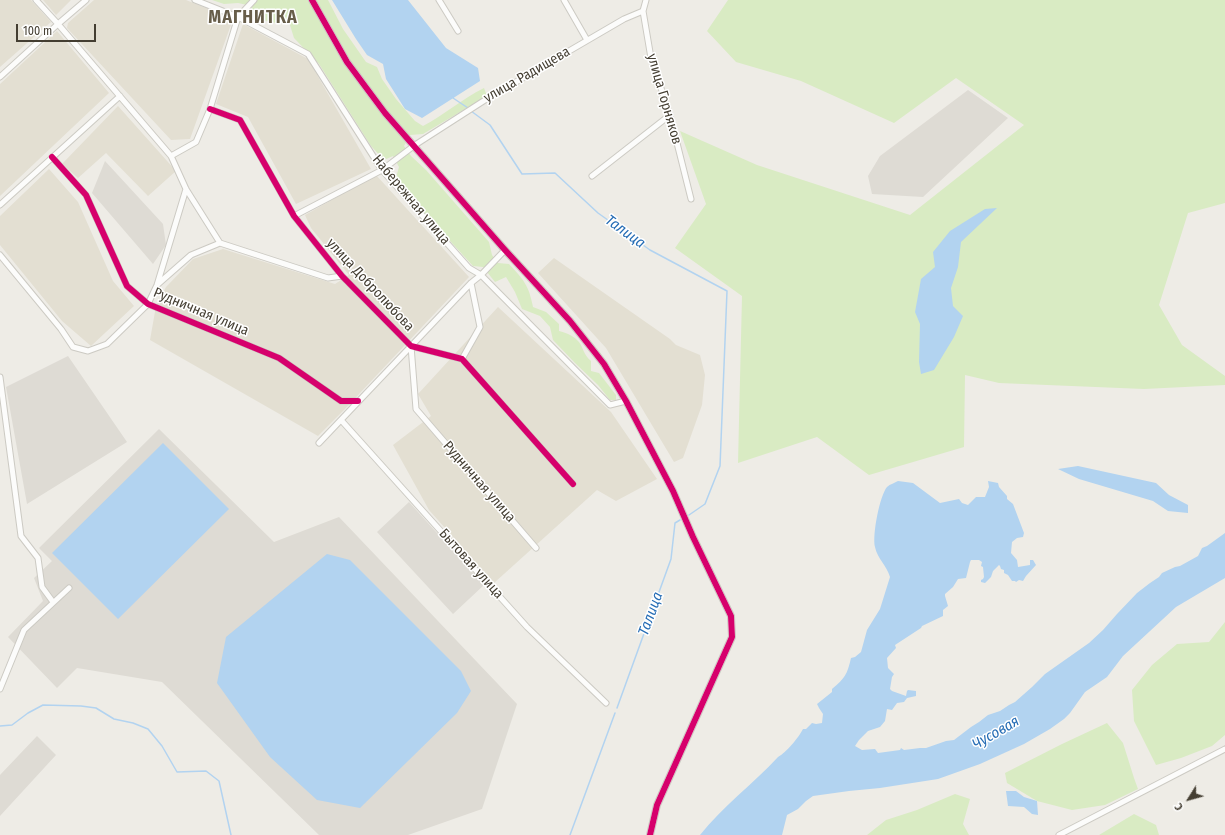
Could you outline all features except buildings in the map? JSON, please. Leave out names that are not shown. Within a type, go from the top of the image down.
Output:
[{"type":"street","points":[[36,0],[171,156],[186,189],[220,244]]},
{"type":"street","points":[[0,77],[86,0]]},
{"type":"street","name":"Набережная улица","points":[[195,0],[238,17],[308,54],[382,170],[469,268],[481,275],[610,405],[626,401]]},
{"type":"street","points":[[171,156],[196,142],[210,109],[238,17],[254,0]]},
{"type":"street","points":[[312,0],[347,62],[386,113],[505,250],[570,321],[604,364],[626,401],[673,491],[693,537],[731,616],[732,636],[657,805],[650,835]]},
{"type":"street","points":[[439,0],[458,31]]},
{"type":"street","points":[[564,0],[587,40]]},
{"type":"street","name":"улица Горняков","points":[[646,0],[643,11],[651,58],[670,116],[691,198]]},
{"type":"street","name":"улица Радищева","points":[[294,216],[382,170],[415,146],[494,94],[624,19],[643,11]]},
{"type":"street","points":[[0,205],[120,96]]},
{"type":"street","name":"улица Добролюбова","points":[[210,109],[240,120],[294,216],[342,276],[411,346],[462,359]]},
{"type":"street","points":[[592,176],[670,116]]},
{"type":"street","name":"Рудничная улица","points":[[52,157],[86,195],[127,286],[148,304],[279,358],[341,401],[358,401]]},
{"type":"street","points":[[0,255],[74,346],[88,351],[107,344],[148,304],[157,285],[186,189]]},
{"type":"street","points":[[157,285],[191,255],[220,244],[328,278],[342,276]]},
{"type":"street","points":[[319,443],[471,283],[481,275],[505,250]]},
{"type":"street","points":[[471,283],[480,327],[462,359],[573,484]]},
{"type":"street","name":"Рудничная улица","points":[[411,346],[416,409],[536,548]]},
{"type":"street","points":[[0,377],[21,536],[38,558],[42,587],[53,602]]},
{"type":"street","name":"Бытовая улица","points":[[341,420],[527,627],[606,703]]},
{"type":"street","points":[[0,689],[24,630],[69,588]]},
{"type":"street","points":[[1059,835],[1225,749]]},
{"type":"shaded area","points":[[0,0],[31,0],[51,22],[0,67]]},
{"type":"shaded area","points":[[43,0],[71,0],[56,15]]},
{"type":"shaded area","points":[[94,0],[186,0],[233,19],[190,139],[171,140],[67,28],[68,23]]},
{"type":"shaded area","points":[[243,24],[308,59],[371,169],[296,204],[248,117],[216,104]]},
{"type":"shaded area","points":[[57,31],[109,93],[0,196],[0,84]]},
{"type":"shaded area","points":[[968,90],[1008,118],[923,197],[872,194],[868,176],[880,156]]},
{"type":"shaded area","points":[[118,106],[176,171],[148,196],[106,153],[78,178],[62,164]]},
{"type":"shaded area","points":[[105,161],[163,224],[166,245],[153,264],[92,193]]},
{"type":"shaded area","points":[[49,169],[78,202],[113,281],[134,306],[91,346],[62,321],[0,245],[0,216]]},
{"type":"shaded area","points":[[376,175],[469,277],[318,436],[150,340],[156,306],[166,287],[193,259],[223,249],[335,284],[349,275],[311,228],[305,215]]},
{"type":"shaded area","points":[[554,258],[670,339],[676,345],[700,355],[705,375],[702,405],[683,458],[674,462],[606,348],[538,273]]},
{"type":"shaded area","points":[[498,307],[611,412],[657,479],[616,501],[597,490],[494,583],[429,510],[393,445],[431,416],[418,394]]},
{"type":"shaded area","points":[[68,356],[127,442],[27,504],[6,387]]},
{"type":"shaded area","points":[[159,429],[274,542],[339,517],[517,704],[482,809],[408,835],[319,835],[162,682],[77,668],[57,688],[8,637],[43,601],[34,578],[52,561],[39,548]]},
{"type":"shaded area","points":[[409,502],[484,585],[453,614],[377,532]]},
{"type":"shaded area","points":[[37,736],[56,755],[0,816],[0,775]]},
{"type":"green space","points":[[212,0],[328,0],[343,29],[366,62],[377,67],[382,79],[396,99],[415,121],[423,126],[484,88],[487,96],[423,134],[410,135],[404,146],[411,156],[426,170],[489,242],[492,255],[498,263],[509,264],[522,278],[530,293],[533,307],[546,312],[559,324],[559,331],[570,335],[579,342],[586,356],[591,361],[591,371],[599,373],[616,395],[616,400],[610,400],[598,385],[553,340],[550,327],[540,316],[522,309],[515,292],[506,277],[495,282],[483,267],[473,266],[395,181],[399,167],[393,156],[384,160],[371,146],[319,64],[294,38],[288,19],[276,23],[250,17],[252,6],[238,3],[224,4]]},
{"type":"green space","points":[[728,0],[1225,0],[1225,203],[1188,213],[1159,305],[1182,345],[1225,376],[1225,385],[1144,389],[999,383],[965,375],[964,447],[869,475],[817,437],[738,463],[742,296],[675,248],[706,204],[680,131],[757,165],[910,215],[1024,125],[956,78],[894,123],[801,81],[736,62],[707,31]]},
{"type":"green space","points":[[1225,622],[1225,735],[1212,746],[1181,758],[1156,765],[1134,721],[1132,690],[1152,665],[1177,644],[1209,642]]},
{"type":"green space","points":[[1107,723],[1123,743],[1138,789],[1105,805],[1072,810],[1037,801],[1007,783],[1005,773]]},
{"type":"green space","points":[[955,794],[970,799],[963,824],[969,835],[867,835],[886,820],[917,810]]},
{"type":"green space","points":[[1134,814],[1156,825],[1159,835],[1099,835]]},
{"type":"water","points":[[332,0],[408,0],[446,48],[478,68],[480,81],[422,118],[405,109],[386,79],[383,64],[367,55]]},
{"type":"water","points":[[997,208],[961,242],[958,267],[951,288],[953,306],[963,316],[954,337],[934,370],[921,374],[919,362],[920,324],[915,312],[921,279],[935,267],[933,252],[950,231],[985,209]]},
{"type":"water","points":[[163,443],[229,509],[118,619],[52,553]]},
{"type":"water","points":[[1078,466],[1156,483],[1169,495],[1188,505],[1188,513],[1168,511],[1153,501],[1079,479],[1058,469]]},
{"type":"water","name":"Чусовая","points":[[898,481],[913,483],[940,503],[959,499],[962,503],[968,505],[976,497],[985,497],[989,487],[988,481],[998,483],[999,487],[1007,496],[1007,499],[1013,504],[1024,533],[1023,537],[1017,538],[1012,542],[1011,553],[1017,560],[1018,567],[1030,565],[1030,560],[1033,560],[1036,565],[1023,581],[1019,580],[1016,582],[1012,581],[1008,575],[1004,573],[1004,570],[1001,569],[999,565],[985,583],[981,582],[984,577],[983,567],[981,566],[982,562],[979,560],[971,560],[966,578],[958,579],[953,587],[945,594],[948,606],[943,610],[943,616],[922,626],[895,645],[896,648],[887,658],[888,668],[894,674],[890,689],[906,696],[908,690],[916,691],[916,696],[907,698],[904,702],[897,703],[892,710],[887,709],[885,721],[880,727],[868,731],[855,746],[862,750],[875,749],[878,753],[900,750],[901,748],[904,750],[926,748],[946,741],[954,740],[988,715],[1000,711],[1015,702],[1045,674],[1089,643],[1137,593],[1159,577],[1162,573],[1180,566],[1198,556],[1202,548],[1225,533],[1225,578],[1176,607],[1123,656],[1107,677],[1085,692],[1064,719],[1024,744],[980,764],[938,779],[813,796],[798,809],[787,815],[782,835],[700,835],[728,805],[788,748],[803,729],[806,729],[812,723],[822,723],[823,714],[817,704],[832,692],[832,689],[843,679],[847,672],[851,658],[855,657],[861,652],[867,630],[880,609],[890,577],[876,551],[874,541],[876,525],[879,506],[884,491],[888,486]]},
{"type":"water","points":[[327,554],[350,560],[461,671],[471,691],[457,713],[360,808],[317,800],[270,757],[217,683],[226,637]]},
{"type":"water","points":[[1006,791],[1016,791],[1024,797],[1037,801],[1038,815],[1032,814],[1024,807],[1008,806]]},
{"type":"waterway","name":"Талица","points":[[454,96],[453,98],[468,108]]},
{"type":"waterway","name":"Талица","points":[[471,111],[490,125],[522,174],[555,173],[598,213],[650,250],[727,291],[720,466],[705,504],[689,515]]},
{"type":"waterway","name":"Талица","points":[[617,708],[671,559],[675,523],[680,520]]},
{"type":"waterway","points":[[0,726],[12,725],[28,713],[43,705],[96,708],[114,719],[133,723],[148,729],[162,746],[177,772],[206,771],[219,781],[231,835]]},
{"type":"waterway","name":"Талица","points":[[570,835],[615,713]]},
{"type":"cycle path","points":[[312,0],[347,62],[385,113],[505,250],[570,321],[604,364],[626,401],[673,491],[693,537],[731,616],[732,637],[657,805],[650,835]]},
{"type":"cycle path","points":[[210,109],[240,120],[294,216],[342,276],[411,346],[462,359],[573,484]]},
{"type":"cycle path","points":[[52,157],[86,195],[127,286],[148,304],[279,358],[341,401],[358,401]]},
{"type":"district","name":"МАГНИТКА","points":[[253,18]]}]
